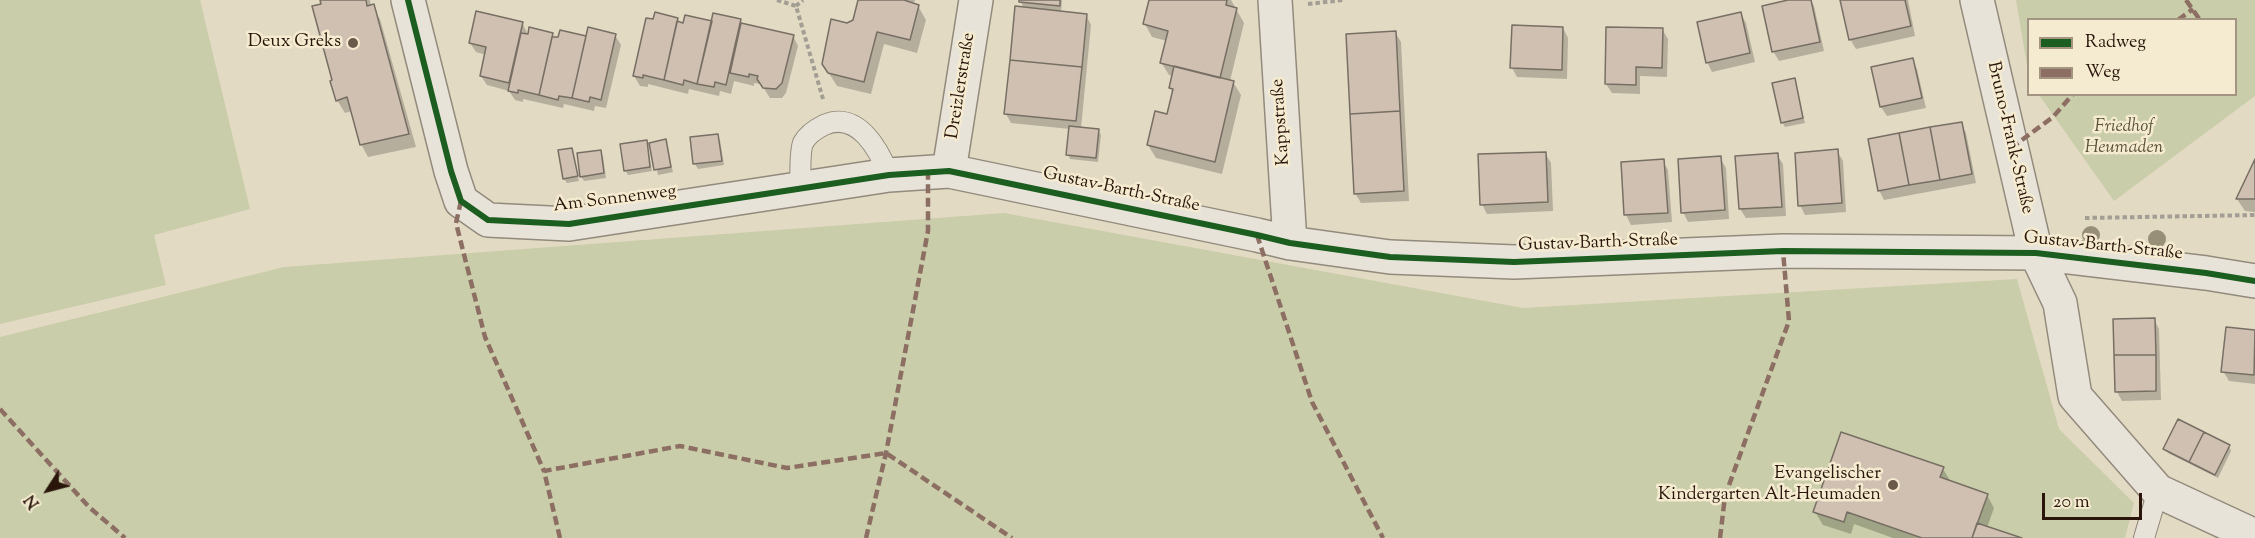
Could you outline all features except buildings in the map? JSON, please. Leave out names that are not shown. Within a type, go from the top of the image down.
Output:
[{"type":"street","name":"Am Sonnenweg","points":[[408,0],[451,171],[461,201],[488,220],[570,224],[889,175],[949,171]]},
{"type":"street","name":"Dreizlerstraße","points":[[949,171],[976,0]]},
{"type":"street","name":"Kappstraße","points":[[1275,0],[1290,243]]},
{"type":"street","name":"Bruno-Frank-Straße","points":[[1977,0],[2036,253],[2060,303],[2075,396],[2158,491],[2255,536]]},
{"type":"street","name":"Gustav-Barth-Straße","points":[[949,171],[1290,243],[1390,257],[1514,262],[1783,251],[2036,253],[2255,281]]},
{"type":"lane","points":[[800,190],[803,144],[815,130],[830,123],[848,123],[865,133],[880,151],[889,175]]},
{"type":"lane","points":[[2144,538],[2158,491]]},
{"type":"path","points":[[777,0],[796,6]]},
{"type":"path","points":[[796,6],[803,0]]},
{"type":"path","points":[[796,6],[830,123]]},
{"type":"path","points":[[2085,218],[2255,215]]},
{"type":"green space","points":[[0,0],[200,0],[250,209],[154,235],[166,285],[0,324]]},
{"type":"green space","name":"Friedhof Heumaden","points":[[2016,0],[2255,0],[2255,96],[2114,201],[2040,96],[2237,96],[2237,18],[2027,18],[2027,65]]},
{"type":"green space","points":[[1004,213],[1523,308],[2017,279],[2059,429],[2134,503],[2125,538],[0,538],[0,337],[284,267]]},
{"type":"marked path","points":[[2186,0],[2199,18]]},
{"type":"marked path","points":[[2181,18],[2193,9]]},
{"type":"marked path","points":[[2011,148],[2053,117],[2071,96]]},
{"type":"marked path","points":[[866,538],[886,453],[928,231],[928,173]]},
{"type":"marked path","points":[[461,201],[456,223],[485,337],[544,471]]},
{"type":"marked path","points":[[1257,235],[1312,402],[1383,538]]},
{"type":"marked path","points":[[1720,538],[1725,496],[1789,321],[1783,251]]},
{"type":"marked path","points":[[0,409],[89,507],[125,538]]},
{"type":"marked path","points":[[560,538],[544,471],[680,446],[787,468],[886,453],[1012,538]]},
{"type":"cycle path","points":[[408,0],[451,171],[461,201],[488,220],[569,224],[889,175],[949,171],[1290,243],[1390,257],[1514,262],[1783,251],[2036,253],[2255,281]]},
{"type":"place","name":"Deux Greks","points":[[353,43]]},
{"type":"place","name":"Evangelischer Kindergarten Alt-Heumaden","points":[[1893,485]]}]
